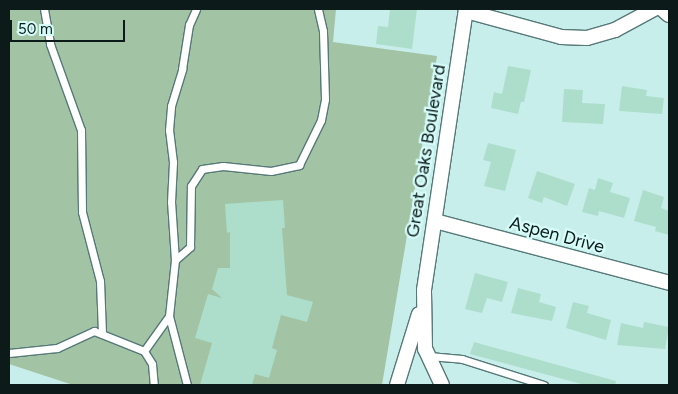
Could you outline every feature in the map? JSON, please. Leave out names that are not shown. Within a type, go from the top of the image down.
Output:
[{"type":"street","points":[[466,10],[561,37],[587,38],[623,27],[654,9]]},
{"type":"street","points":[[662,9],[669,15]]},
{"type":"street","name":"Great Oaks Boulevard","points":[[442,385],[429,356],[423,325],[424,299],[466,10]]},
{"type":"street","name":"Aspen Drive","points":[[435,221],[669,283]]},
{"type":"street","name":"Great Oaks Boulevard","points":[[397,385],[424,299]]},
{"type":"lane","points":[[44,9],[50,44],[81,130],[82,212],[100,281],[102,334]]},
{"type":"lane","points":[[187,385],[169,316],[175,260],[171,106],[182,70],[189,25],[196,9]]},
{"type":"lane","points":[[175,260],[190,247],[191,186],[202,169],[223,166],[246,170],[287,168],[299,165],[307,151],[320,120],[325,99],[323,31],[318,9]]},
{"type":"lane","points":[[144,351],[169,316]]},
{"type":"lane","points":[[9,353],[57,348],[94,331],[144,351],[152,364],[154,385]]},
{"type":"lane","points":[[429,356],[462,359],[544,385]]},
{"type":"green space","points":[[9,9],[336,9],[333,42],[437,56],[382,385],[73,385],[9,364]]},
{"type":"building","points":[[390,9],[417,9],[412,49],[376,44],[378,26],[388,27]]},
{"type":"building","points":[[508,66],[531,70],[524,102],[521,102],[518,114],[491,108],[494,92],[502,94]]},
{"type":"building","points":[[622,86],[647,90],[646,96],[664,98],[662,114],[619,111]]},
{"type":"building","points":[[564,89],[583,90],[582,103],[605,104],[603,124],[562,122]]},
{"type":"building","points":[[488,143],[516,150],[505,191],[484,186],[491,162],[483,160]]},
{"type":"building","points":[[537,171],[575,184],[567,206],[544,197],[542,203],[528,198]]},
{"type":"building","points":[[598,178],[613,183],[610,192],[630,198],[624,218],[599,211],[598,216],[582,212],[589,188],[595,190]]},
{"type":"building","points":[[643,190],[664,197],[661,208],[669,211],[669,235],[655,231],[656,227],[634,221]]},
{"type":"building","points":[[283,200],[285,228],[282,228],[287,295],[313,302],[307,322],[281,315],[272,348],[277,350],[269,378],[255,374],[252,385],[200,385],[212,343],[195,338],[208,294],[222,298],[212,289],[218,268],[230,268],[230,232],[227,233],[225,204]]},
{"type":"building","points":[[475,273],[508,282],[502,302],[487,298],[482,313],[465,309]]},
{"type":"building","points":[[518,288],[541,294],[539,302],[556,307],[552,321],[511,313]]},
{"type":"building","points":[[573,302],[589,306],[587,313],[611,320],[606,340],[566,328]]},
{"type":"building","points":[[644,322],[669,327],[665,349],[617,345],[621,323],[643,328]]},
{"type":"building","points":[[474,342],[616,381],[615,385],[585,385],[470,354]]}]
